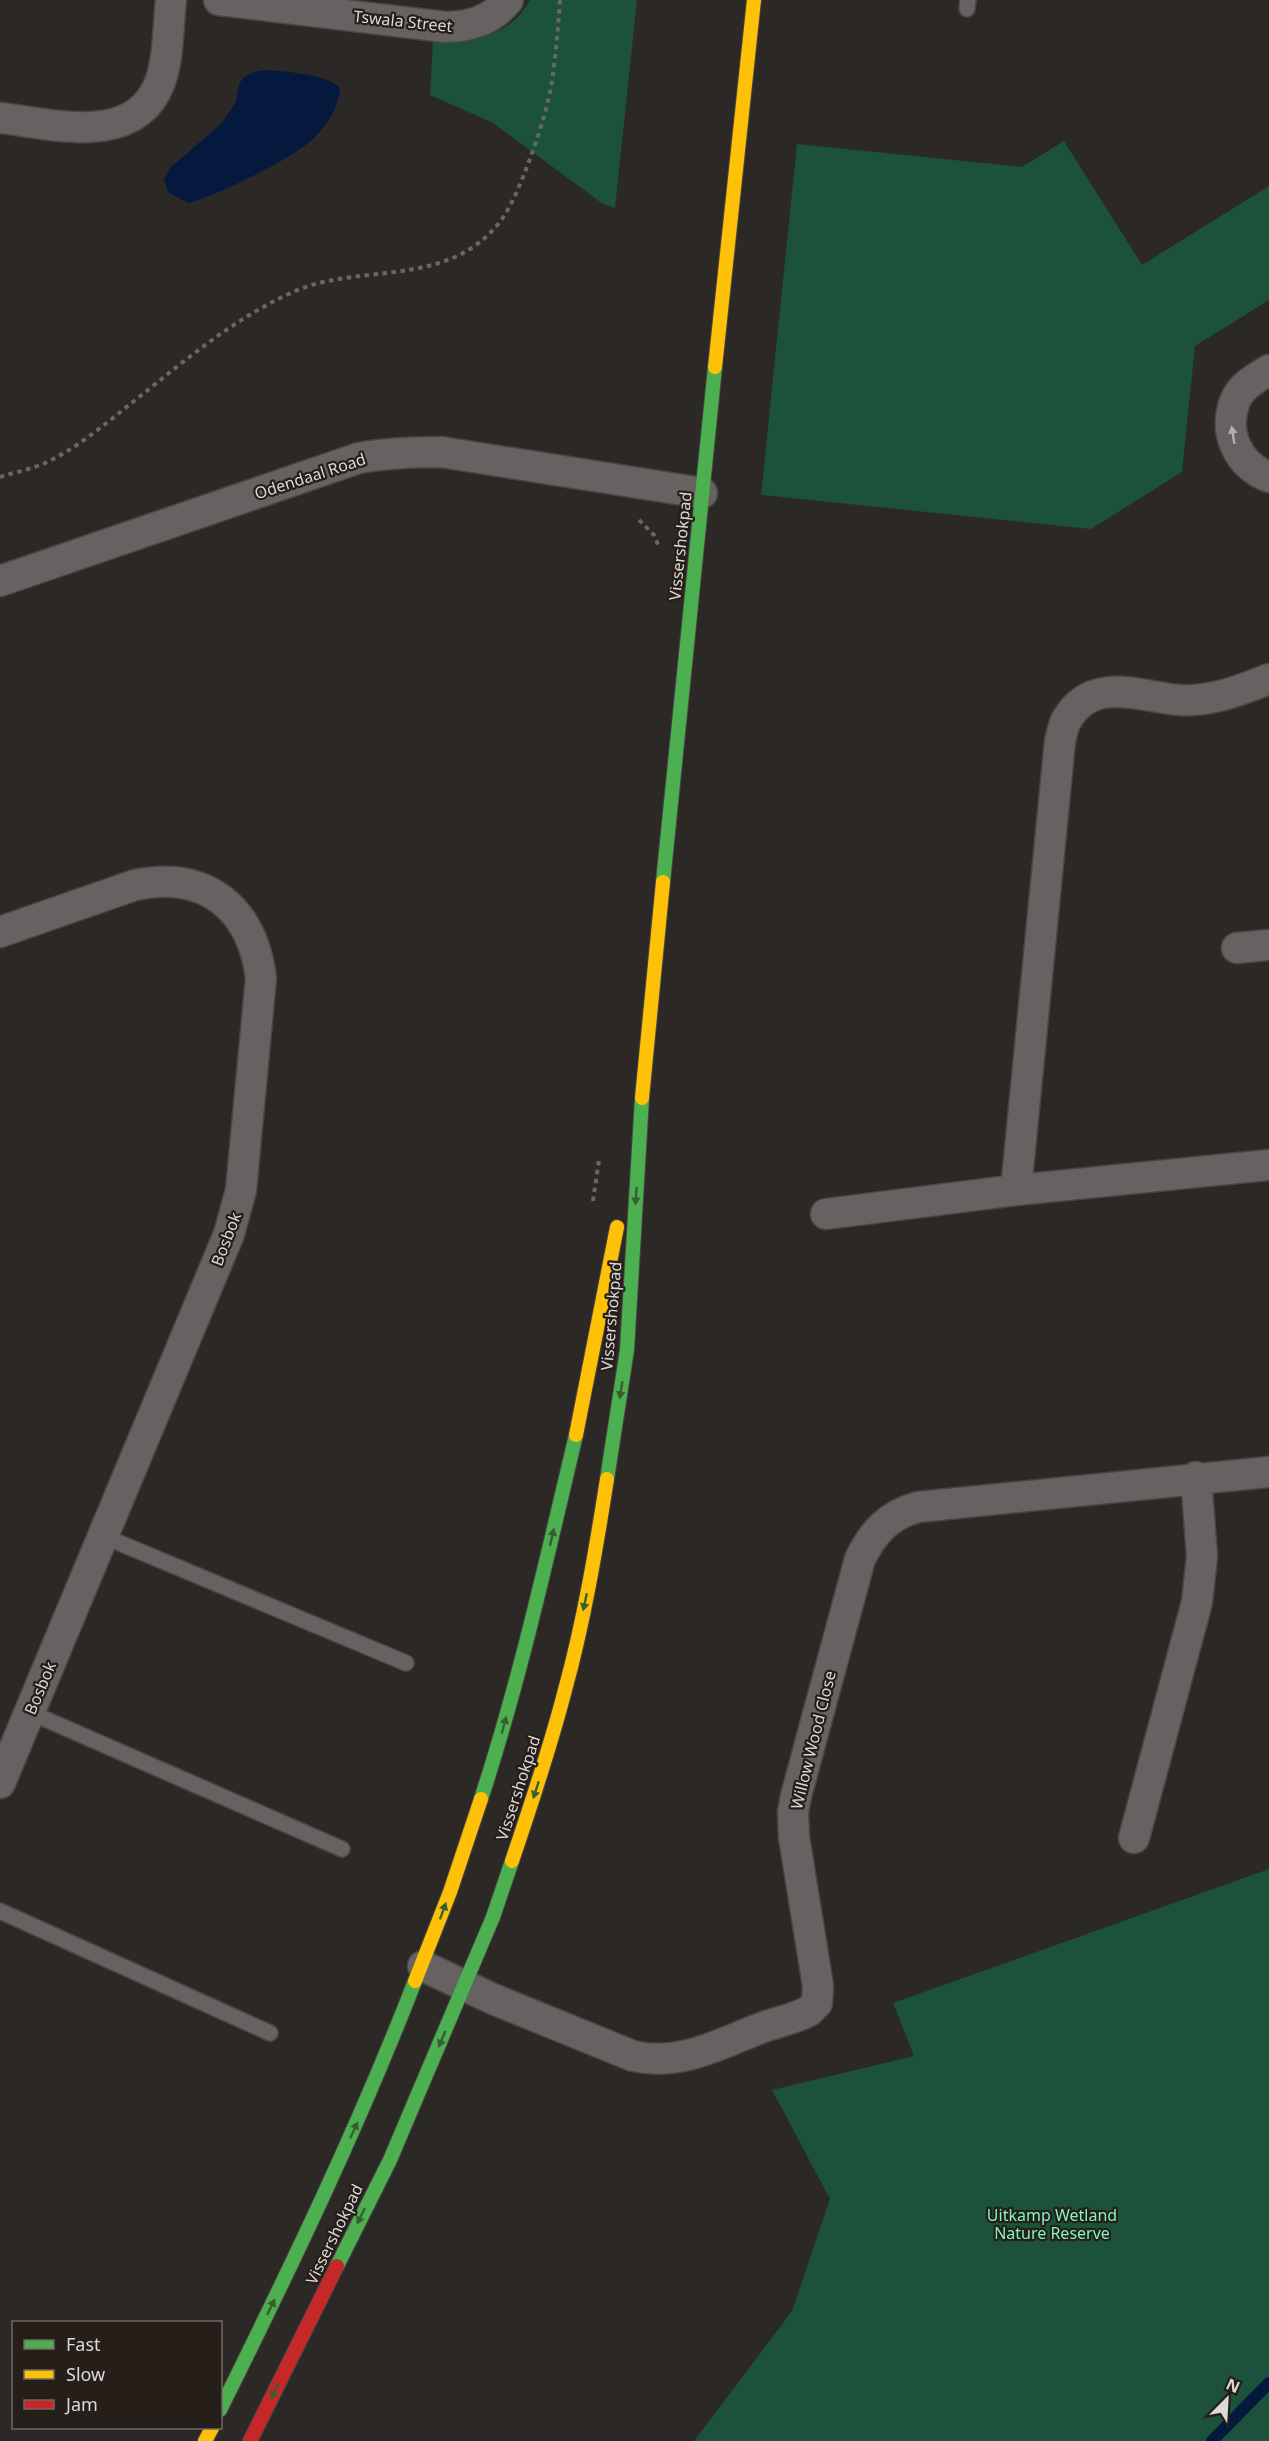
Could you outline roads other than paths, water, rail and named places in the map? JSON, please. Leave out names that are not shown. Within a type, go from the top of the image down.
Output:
[{"type":"main road","name":"Vissershokpad","points":[[250,2441],[390,2160],[493,1917],[538,1785],[566,1688],[597,1544],[627,1350],[642,1095],[754,0]]},
{"type":"main road","name":"Vissershokpad","points":[[222,2406],[272,2308],[376,2082],[423,1966],[494,1759],[537,1602],[579,1422],[642,1095]]},
{"type":"street","points":[[0,118],[89,128],[121,123],[135,115],[155,94],[160,81],[171,0]]},
{"type":"street","name":"Tswala Street","points":[[219,0],[445,27],[463,27],[495,14],[508,0]]},
{"type":"street","points":[[1269,370],[1251,381],[1236,400],[1231,420],[1233,443],[1242,459],[1269,477]]},
{"type":"street","name":"Odendaal Road","points":[[0,581],[359,458],[390,453],[441,452],[702,493]]},
{"type":"street","points":[[1016,1190],[1060,741],[1066,719],[1084,701],[1102,692],[1133,692],[1181,700],[1212,698],[1269,679]]},
{"type":"street","name":"Bosbok","points":[[0,933],[135,885],[153,881],[171,881],[198,887],[225,903],[240,918],[251,936],[258,957],[261,978],[239,1206],[230,1234],[0,1783]]},
{"type":"street","points":[[1237,948],[1269,945]]},
{"type":"street","points":[[826,1214],[1016,1190],[1269,1165]]},
{"type":"street","name":"Willow Wood Close","points":[[423,1966],[493,1999],[633,2056],[660,2060],[687,2056],[713,2048],[809,2011],[816,2003],[818,1986],[794,1837],[796,1796],[860,1559],[879,1527],[906,1510],[918,1507],[1196,1477],[1269,1472]]},
{"type":"street","points":[[1134,1838],[1197,1602],[1202,1556],[1196,1477]]},
{"type":"lane","points":[[103,1536],[406,1663]]},
{"type":"lane","points":[[30,1712],[342,1849]]},
{"type":"lane","points":[[0,1911],[270,2033]]},
{"type":"water","points":[[269,70],[317,77],[334,83],[340,88],[335,108],[324,126],[315,137],[290,156],[219,192],[189,203],[169,193],[164,180],[171,167],[221,124],[236,102],[239,84],[244,77],[254,72]]},
{"type":"waterway","points":[[1212,2441],[1269,2383]]},
{"type":"park label","name":"Uitkamp Wetland Nature Reserve","points":[[1052,2224]]}]
